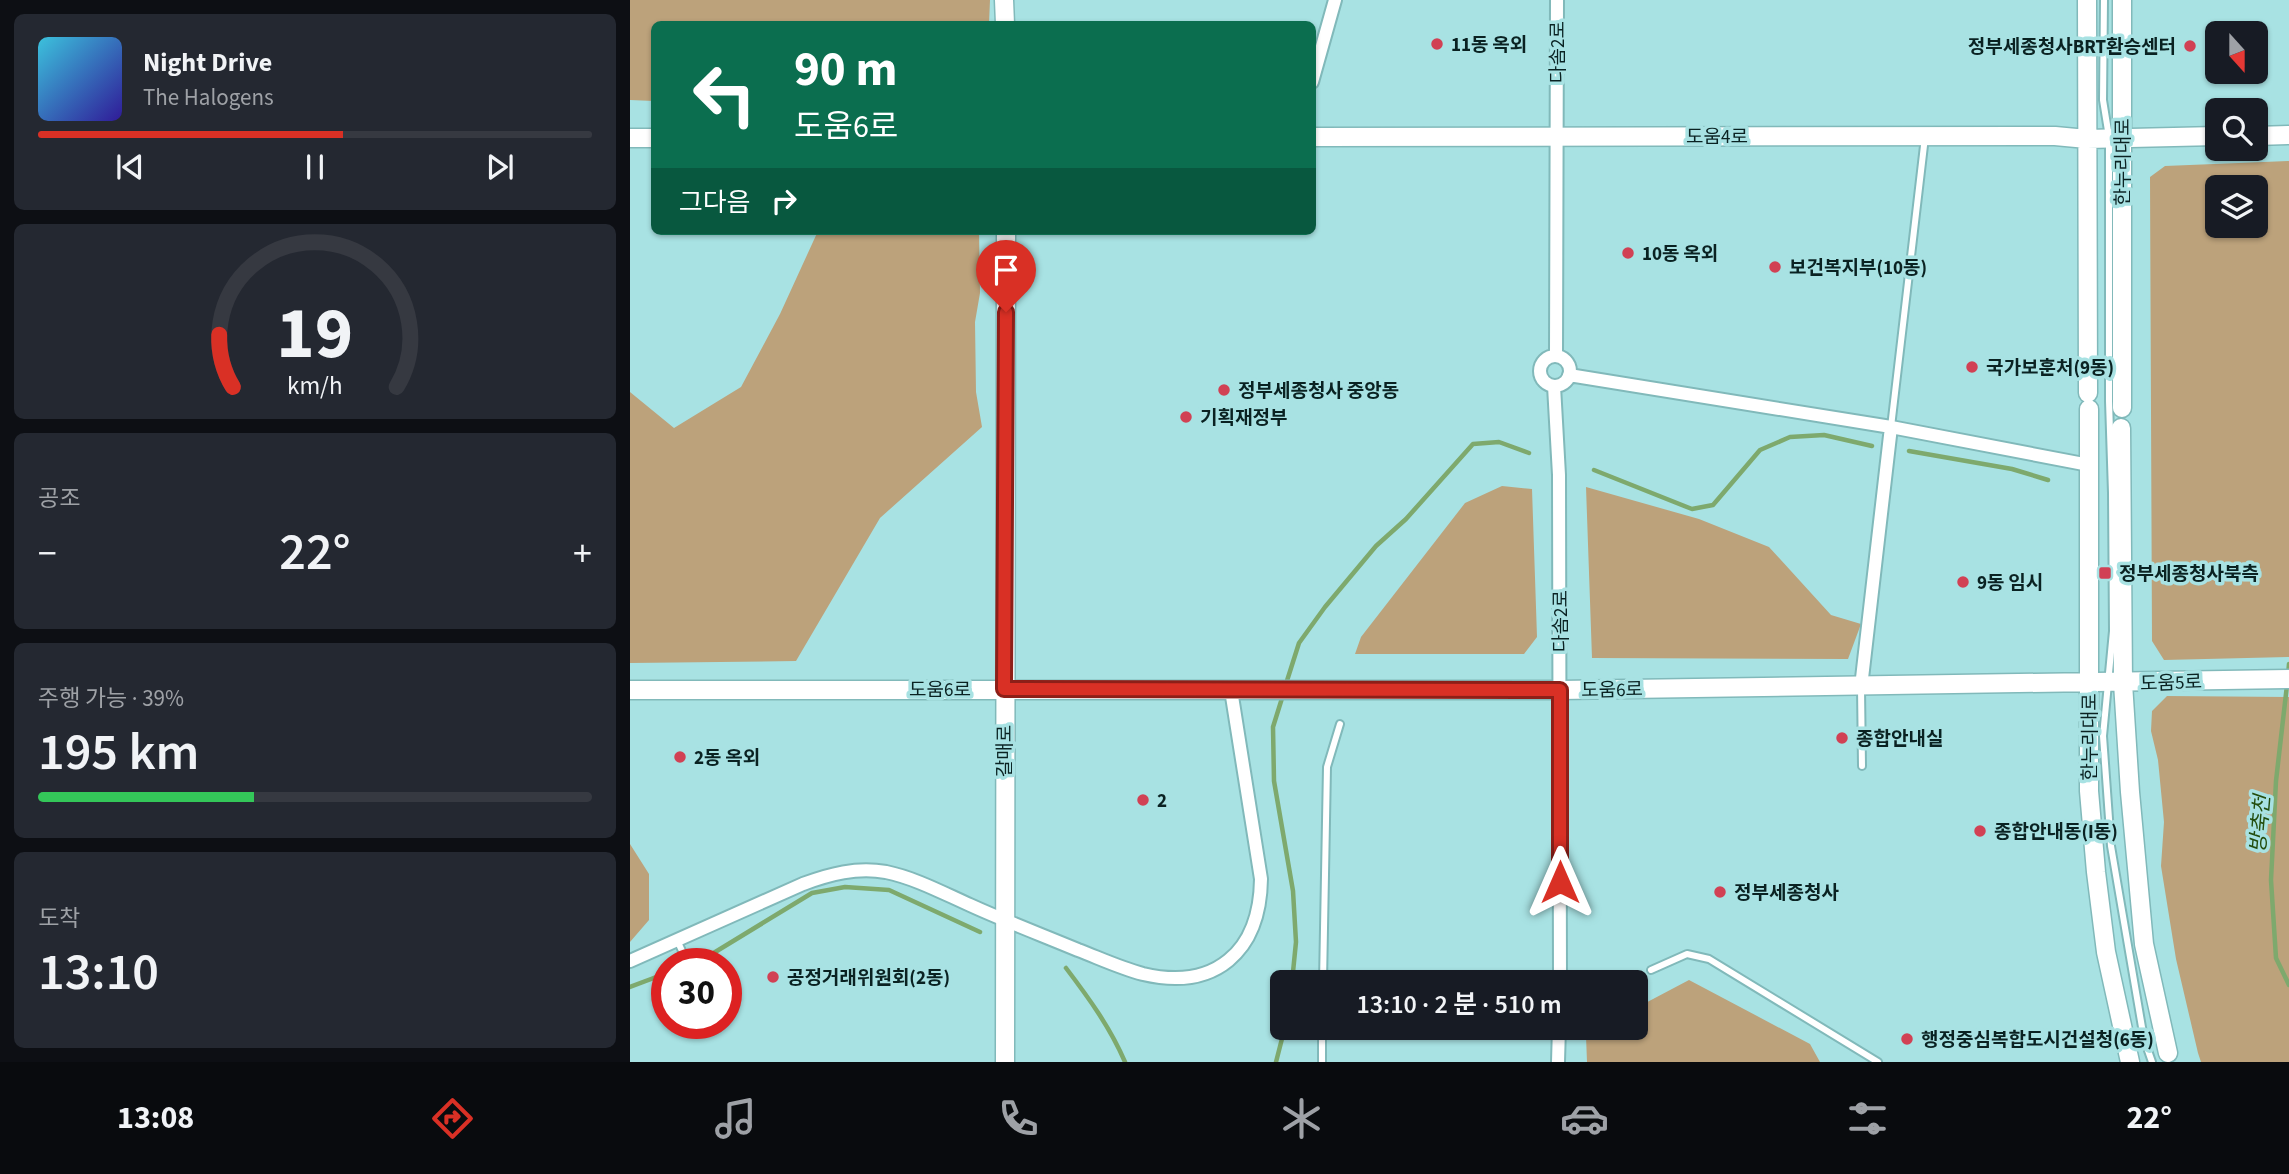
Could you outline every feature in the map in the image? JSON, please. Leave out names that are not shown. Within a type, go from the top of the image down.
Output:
[{"type":"street","points":[[1004,0],[1005,21]]},
{"type":"street","points":[[1316,68],[1335,0]]},
{"type":"street","name":"다솜2로","points":[[1556,356],[1557,0]]},
{"type":"street","name":"한누리대로","points":[[2087,0],[2089,465],[2106,682],[2130,792],[2144,944],[2168,1053]]},
{"type":"street","name":"한누리대로","points":[[2122,0],[2116,137],[2122,408]]},
{"type":"street","points":[[2268,135],[2289,135]]},
{"type":"street","name":"도움4로","points":[[1316,137],[2055,136],[2087,139],[2205,136]]},
{"type":"street","points":[[630,138],[651,138]]},
{"type":"street","name":"갈매로","points":[[1005,1062],[1006,235]]},
{"type":"street","points":[[1556,356],[1569,365],[1569,375],[1564,383],[1555,386],[1545,383],[1539,371],[1547,359],[1556,356]]},
{"type":"street","points":[[1569,375],[1891,427],[2089,465]]},
{"type":"street","name":"다솜2로","points":[[1555,386],[1559,475],[1559,970]]},
{"type":"street","points":[[1861,687],[1891,427]]},
{"type":"street","name":"한누리대로","points":[[2121,428],[2106,682],[2090,791],[2106,952],[2130,1062]]},
{"type":"street","name":"도움5로","points":[[2106,682],[2289,679]]},
{"type":"street","name":"도움6로","points":[[630,690],[1560,690],[2106,682]]},
{"type":"street","points":[[630,961],[803,884],[847,870],[902,876],[1122,967],[1163,977],[1196,975],[1214,970],[1243,948],[1251,933],[1257,914],[1261,879],[1231,690]]},
{"type":"street","points":[[1558,1062],[1559,1040]]},
{"type":"lane","points":[[2104,0],[2103,100],[2116,137],[2109,401],[2113,631],[2106,682],[2103,736],[2111,846],[2144,1039],[2152,1062]]},
{"type":"lane","points":[[1891,427],[1925,136]]},
{"type":"lane","points":[[1861,687],[1862,766]]},
{"type":"lane","points":[[1323,970],[1327,767],[1340,724]]},
{"type":"lane","points":[[677,940],[681,948]]},
{"type":"lane","points":[[1651,970],[1687,954],[1709,959],[1878,1062]]},
{"type":"lane","points":[[1322,1040],[1322,1062]]},
{"type":"shaded area","points":[[630,0],[990,0],[989,21],[651,21],[651,101],[630,100]]},
{"type":"shaded area","points":[[2289,161],[2289,657],[2164,660],[2152,641],[2150,177],[2165,166]]},
{"type":"shaded area","points":[[816,235],[979,235],[980,293],[975,322],[976,392],[982,427],[880,518],[796,661],[630,663],[630,392],[674,428],[741,387],[780,314]]},
{"type":"shaded area","points":[[1502,486],[1532,489],[1537,637],[1524,654],[1355,654],[1361,637],[1465,503]]},
{"type":"shaded area","points":[[1586,487],[1699,519],[1769,547],[1831,615],[1861,624],[1848,659],[1592,658]]},
{"type":"shaded area","points":[[2167,696],[2289,697],[2289,1062],[2201,1062],[2198,1053],[2176,959],[2161,866],[2164,822],[2158,760],[2151,731],[2152,711]]},
{"type":"shaded area","points":[[630,844],[649,874],[649,920],[630,942]]},
{"type":"shaded area","points":[[1689,980],[1810,1044],[1820,1062],[1587,1062],[1586,1040],[1648,1040],[1648,1002]]},
{"type":"waterway","points":[[1594,470],[1692,509],[1713,505],[1760,450],[1790,437],[1824,435],[1872,446]]},
{"type":"waterway","points":[[1285,687],[1299,643],[1325,607],[1376,546],[1406,519],[1473,444],[1499,442],[1529,453]]},
{"type":"waterway","points":[[1909,451],[2012,469],[2048,480]]},
{"type":"waterway","name":"방축천","points":[[2288,676],[2289,664]]},
{"type":"waterway","name":"방축천","points":[[2287,685],[2276,781],[2271,880],[2276,958],[2289,985]]},
{"type":"waterway","points":[[1283,695],[1273,727],[1274,781],[1293,891],[1296,942],[1293,970]]},
{"type":"waterway","points":[[722,948],[812,893],[845,887],[889,890],[980,932]]},
{"type":"waterway","points":[[1066,968],[1106,1025],[1125,1062]]},
{"type":"waterway","points":[[630,987],[651,979]]},
{"type":"waterway","points":[[1276,1062],[1282,1040]]},
{"type":"place","name":"11동 옥외","points":[[1437,44]]},
{"type":"place","name":"정부세종청사BRT환승센터","points":[[2190,46]]},
{"type":"place","name":"10동 옥외","points":[[1628,253]]},
{"type":"place","name":"보건복지부(10동)","points":[[1775,267]]},
{"type":"place","name":"국가보훈처(9동)","points":[[1972,367]]},
{"type":"place","name":"정부세종청사 중앙동","points":[[1224,390]]},
{"type":"place","name":"기획재정부","points":[[1186,417]]},
{"type":"place","name":"정부세종청사북측","points":[[2105,573]]},
{"type":"place","name":"9동 임시","points":[[1963,582]]},
{"type":"place","name":"종합안내실","points":[[1842,738]]},
{"type":"place","name":"2동 옥외","points":[[680,757]]},
{"type":"place","name":"2","points":[[1143,800]]},
{"type":"place","name":"종합안내동(I동)","points":[[1980,831]]},
{"type":"place","name":"정부세종청사","points":[[1720,892]]},
{"type":"place","name":"공정거래위원회(2동)","points":[[773,977]]},
{"type":"place","name":"행정중심복합도시건설청(6동)","points":[[1907,1039]]},
{"type":"route","points":[[1006,312],[1004,689],[1560,690],[1560,882]]}]
